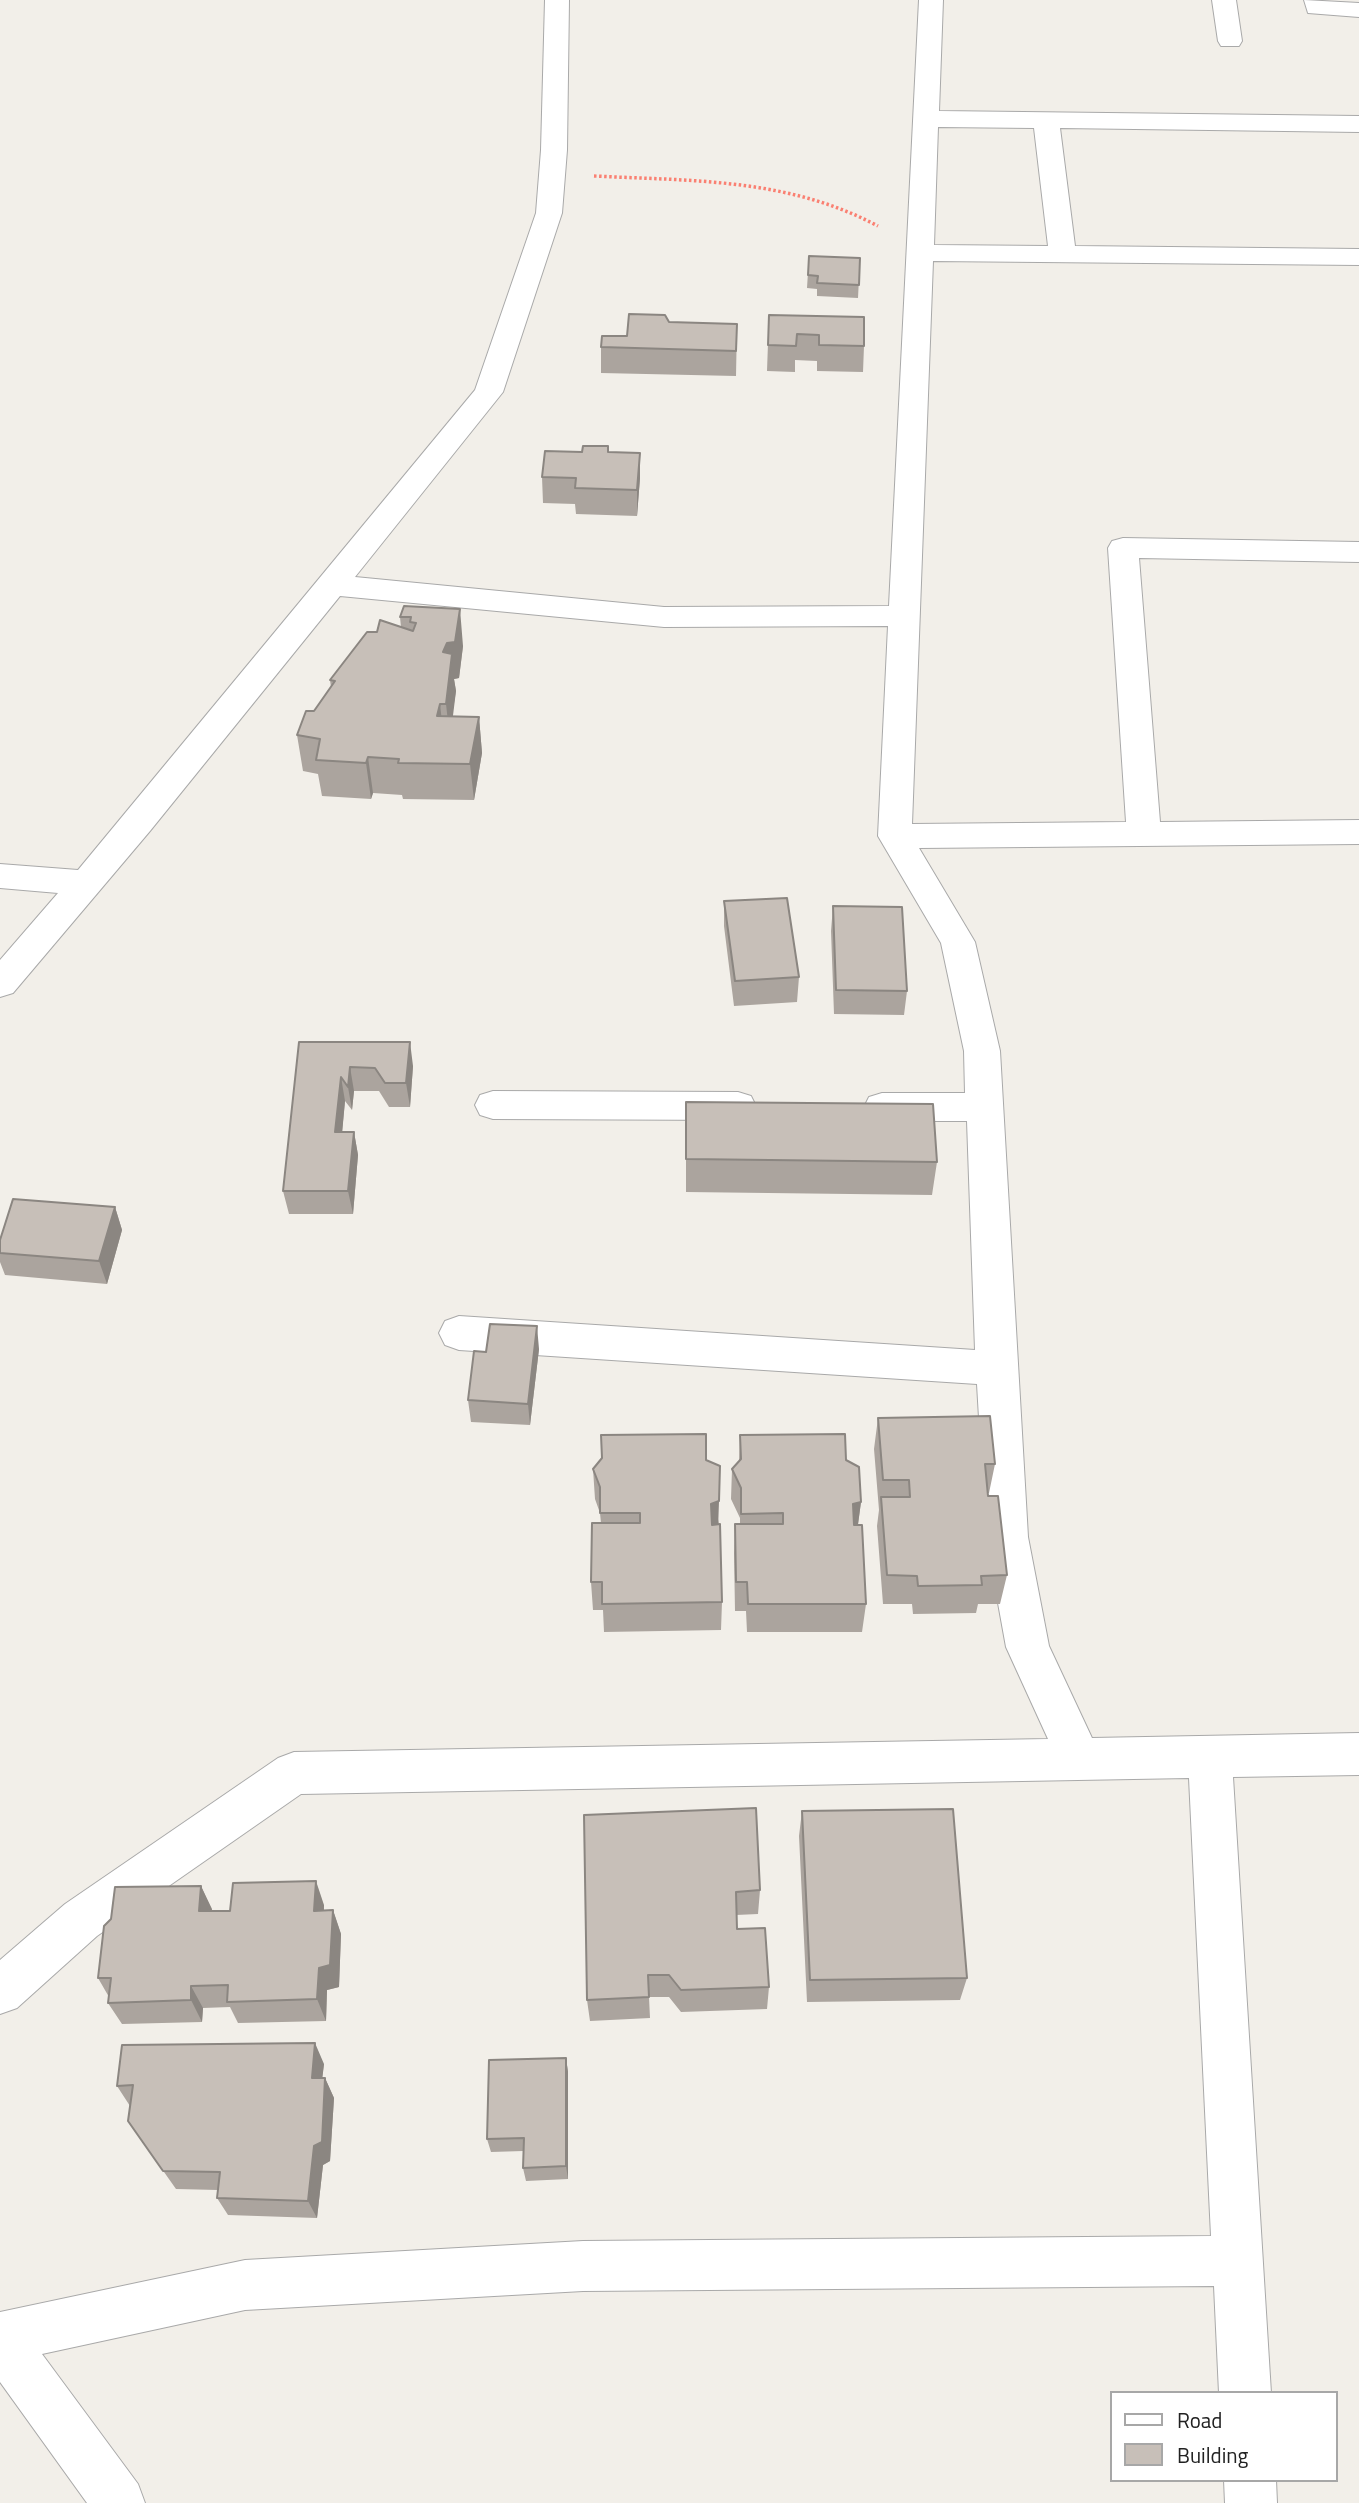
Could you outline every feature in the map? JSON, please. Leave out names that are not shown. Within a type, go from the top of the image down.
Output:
[{"type":"street","points":[[0,984],[489,392],[549,213],[557,0]]},
{"type":"street","points":[[931,0],[895,836],[958,942],[982,1051],[996,1368],[1007,1536],[1028,1647],[1079,1759]]},
{"type":"street","points":[[1224,0],[1230,41]]},
{"type":"street","points":[[1316,0],[1317,8],[1359,10]]},
{"type":"street","points":[[926,119],[1359,124]]},
{"type":"street","points":[[1046,120],[1062,254]]},
{"type":"street","points":[[920,253],[1359,257]]},
{"type":"street","points":[[1144,834],[1123,548],[1359,552]]},
{"type":"street","points":[[332,584],[664,617],[904,616]]},
{"type":"street","points":[[895,836],[1359,832]]},
{"type":"street","points":[[0,876],[86,883]]},
{"type":"street","points":[[493,1105],[766,1106]]},
{"type":"street","points":[[848,1107],[985,1107]]},
{"type":"street","points":[[459,1333],[996,1368]]},
{"type":"street","points":[[0,1991],[81,1920],[294,1773],[1359,1754]]},
{"type":"street","points":[[1210,1756],[1245,2391]]},
{"type":"street","points":[[119,2503],[0,2338],[245,2285],[583,2266],[1238,2261]]},
{"type":"street","points":[[1250,2482],[1251,2503]]},
{"type":"path","points":[[552,174],[764,187],[848,207],[920,253]]},
{"type":"building","points":[[809,256],[860,258],[859,285],[817,283],[818,276],[808,275]]},
{"type":"building","points":[[629,314],[665,315],[669,322],[737,324],[736,351],[601,347],[602,336],[627,336]]},
{"type":"building","points":[[769,315],[864,317],[864,346],[819,345],[819,335],[797,334],[796,346],[768,345]]},
{"type":"building","points":[[583,446],[608,446],[608,452],[640,453],[637,490],[575,488],[576,478],[542,477],[545,451],[582,452]]},
{"type":"building","points":[[404,606],[460,609],[455,642],[447,643],[443,652],[452,654],[446,704],[440,704],[437,716],[479,717],[470,764],[398,763],[399,759],[368,757],[366,763],[316,760],[320,739],[297,735],[306,711],[314,711],[335,681],[330,680],[367,632],[377,632],[380,620],[413,631],[416,623],[410,622],[411,617],[400,617]]},
{"type":"building","points":[[787,898],[799,977],[735,981],[724,901]]},
{"type":"building","points":[[833,906],[902,907],[907,991],[836,990]]},
{"type":"building","points":[[299,1042],[410,1042],[406,1083],[385,1083],[375,1068],[350,1067],[348,1087],[341,1077],[335,1132],[354,1132],[348,1191],[283,1191]]},
{"type":"building","points":[[686,1102],[933,1104],[937,1162],[686,1159]]},
{"type":"building","points":[[13,1199],[115,1207],[99,1261],[0,1253],[0,1240]]},
{"type":"building","points":[[490,1324],[537,1326],[528,1404],[468,1400],[474,1351],[486,1352]]},
{"type":"building","points":[[990,1416],[995,1464],[985,1464],[988,1496],[998,1496],[1007,1575],[981,1576],[982,1585],[918,1586],[917,1576],[887,1575],[881,1497],[910,1497],[909,1480],[883,1480],[878,1418]]},
{"type":"building","points":[[706,1434],[706,1460],[720,1466],[719,1501],[711,1504],[712,1525],[720,1524],[722,1602],[602,1604],[602,1582],[591,1582],[592,1523],[640,1523],[640,1513],[600,1513],[600,1487],[593,1469],[602,1458],[601,1435]]},
{"type":"building","points":[[845,1434],[846,1460],[859,1467],[861,1502],[853,1504],[854,1525],[862,1525],[866,1604],[748,1604],[747,1582],[736,1582],[735,1524],[783,1524],[783,1513],[741,1514],[741,1488],[732,1469],[741,1459],[740,1435]]},
{"type":"building","points":[[756,1808],[760,1890],[736,1892],[737,1929],[765,1928],[769,1987],[681,1990],[669,1975],[648,1975],[649,1997],[587,2000],[584,1815]]},
{"type":"building","points":[[953,1809],[967,1978],[810,1980],[802,1811]]},
{"type":"building","points":[[316,1881],[314,1911],[333,1910],[330,1965],[319,1968],[317,1999],[227,2002],[228,1985],[191,1986],[191,2000],[108,2003],[111,1978],[98,1978],[104,1926],[111,1919],[115,1887],[201,1886],[199,1911],[230,1911],[233,1883]]},
{"type":"building","points":[[315,2043],[312,2078],[325,2078],[322,2142],[314,2146],[308,2201],[217,2198],[220,2172],[163,2171],[128,2121],[133,2085],[117,2086],[122,2045]]},
{"type":"building","points":[[566,2058],[566,2166],[523,2168],[524,2138],[487,2139],[489,2060]]}]
